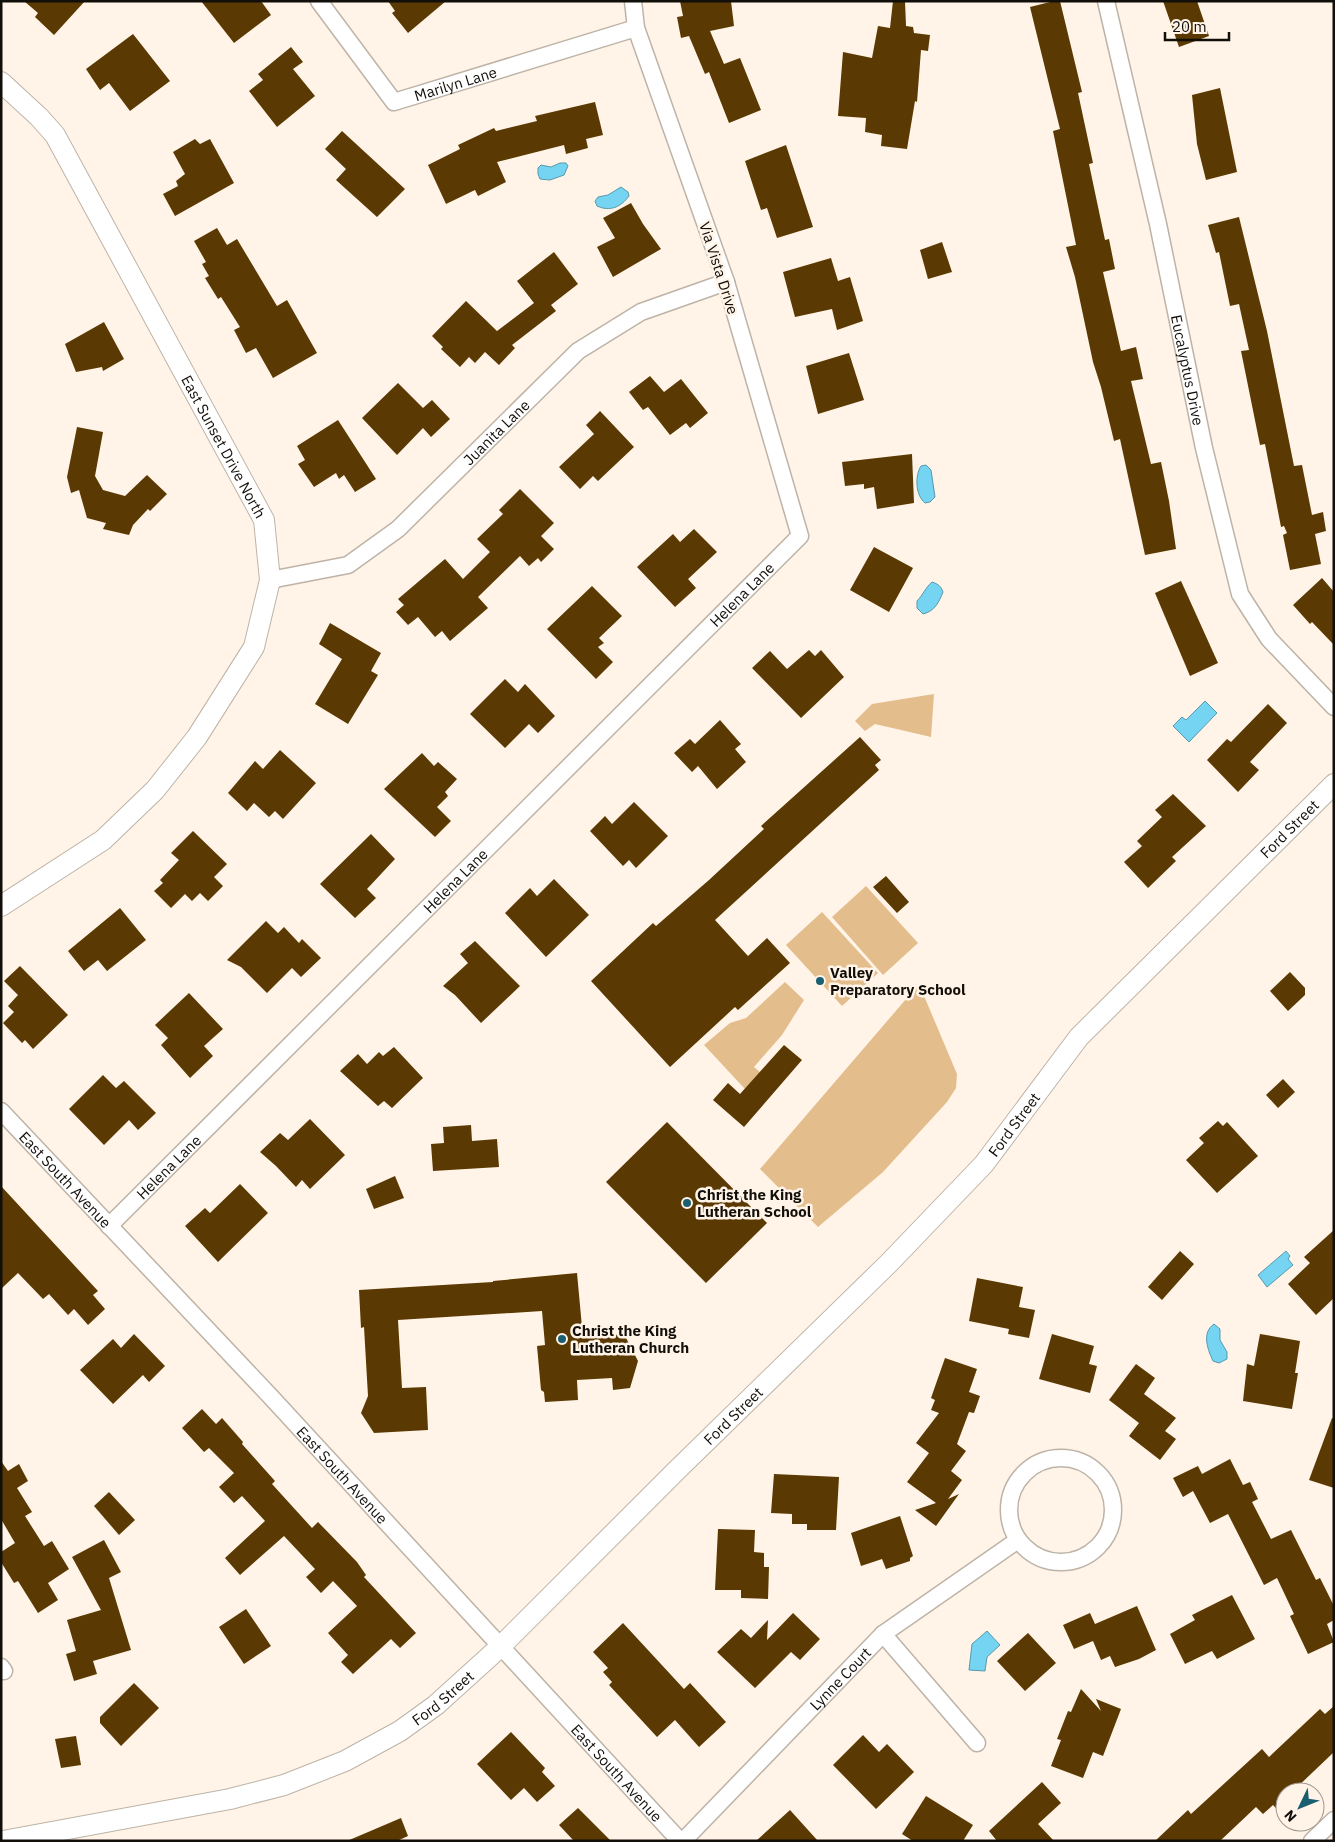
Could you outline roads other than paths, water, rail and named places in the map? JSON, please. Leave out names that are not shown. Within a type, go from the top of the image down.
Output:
[{"type":"street","name":"Marilyn Lane","points":[[319,1],[394,102],[636,28]]},
{"type":"street","name":"Via Vista Drive","points":[[633,1],[636,28],[726,282],[800,536]]},
{"type":"street","name":"Eucalyptus Drive","points":[[1106,1],[1158,224],[1204,448],[1240,594],[1270,639],[1334,707]]},
{"type":"street","name":"East Sunset Drive North","points":[[1,82],[39,117],[55,135],[264,520],[270,580],[254,647],[197,737],[155,790],[103,840],[1,906]]},
{"type":"street","name":"Juanita Lane","points":[[270,580],[348,565],[398,529],[578,351],[641,312],[726,282]]},
{"type":"street","name":"Helena Lane","points":[[109,1226],[800,536]]},
{"type":"street","name":"Ford Street","points":[[3,1841],[230,1800],[284,1785],[345,1761],[400,1731],[436,1704],[500,1647],[676,1470],[890,1263],[984,1164],[1079,1036],[1334,784]]},
{"type":"street","name":"East South Avenue","points":[[1,1112],[272,1397],[500,1647],[681,1841]]},
{"type":"street","points":[[1047,1459],[1073,1459],[1095,1471],[1106,1483],[1112,1498],[1112,1522],[1110,1530],[1102,1543],[1090,1554],[1075,1561],[1060,1563],[1044,1560],[1030,1553],[1018,1540],[1008,1518],[1008,1505],[1011,1492],[1017,1481],[1025,1471],[1035,1464],[1047,1459]]},
{"type":"street","name":"Lynne Court","points":[[681,1841],[883,1634],[1018,1540]]},
{"type":"street","points":[[883,1634],[977,1743]]},
{"type":"street","points":[[1312,1841],[1334,1820]]},
{"type":"water","points":[[560,163],[566,163],[568,166],[564,175],[550,180],[540,179],[538,168],[541,165],[551,167]]},
{"type":"water","points":[[621,187],[628,192],[629,196],[619,206],[606,209],[597,206],[595,201],[598,197],[608,195]]},
{"type":"water","points":[[926,465],[931,470],[935,497],[930,502],[925,503],[919,495],[917,480],[921,466]]},
{"type":"water","points":[[932,582],[939,586],[943,592],[934,608],[923,614],[917,608],[917,601]]},
{"type":"water","points":[[1205,701],[1217,713],[1189,742],[1173,726],[1182,717],[1186,720]]},
{"type":"water","points":[[1286,1251],[1290,1256],[1288,1259],[1293,1265],[1267,1287],[1258,1275]]},
{"type":"water","points":[[1214,1324],[1220,1329],[1220,1340],[1227,1352],[1227,1359],[1219,1363],[1213,1361],[1207,1342],[1208,1332]]},
{"type":"water","points":[[987,1631],[1000,1645],[987,1657],[985,1671],[969,1670],[972,1644]]},
{"type":"place","name":"Valley Preparatory School","points":[[820,981]]},
{"type":"place","name":"Christ the King Lutheran School","points":[[687,1203]]},
{"type":"place","name":"Christ the King Lutheran Church","points":[[562,1339]]}]
